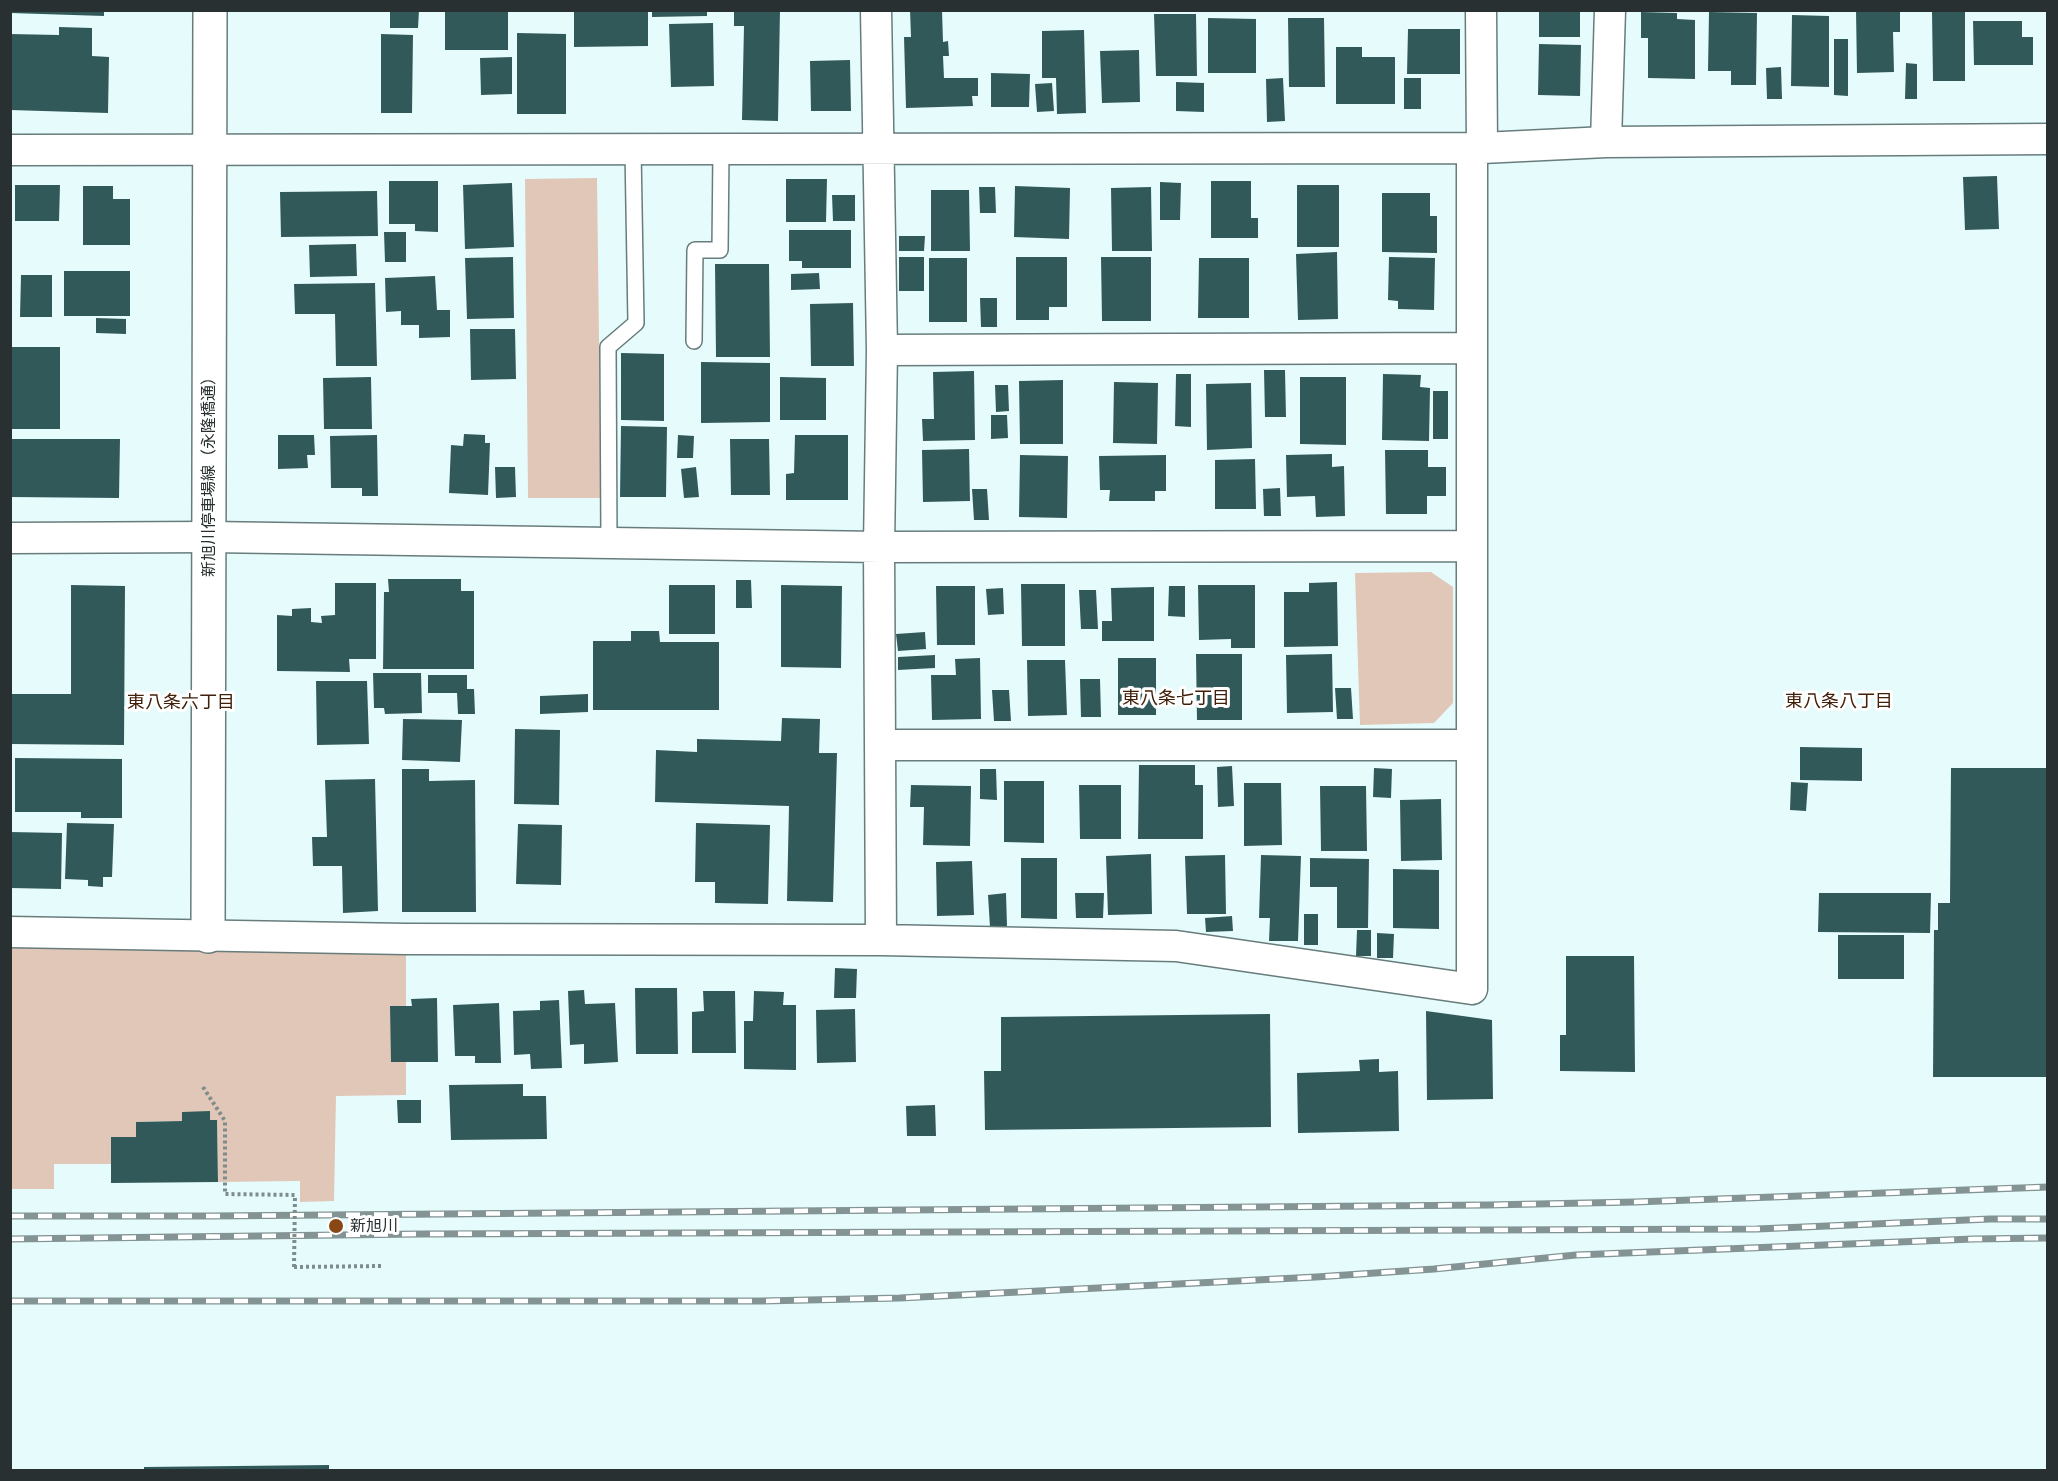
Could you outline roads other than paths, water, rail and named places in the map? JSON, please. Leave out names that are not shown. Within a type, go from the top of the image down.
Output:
[{"type":"main road","name":"新旭川停車場線（永隆橋通）","points":[[208,936],[210,10]]},
{"type":"street","points":[[876,10],[882,350],[879,547],[881,940]]},
{"type":"street","points":[[10,932],[406,939],[881,940],[1176,946],[1472,989],[1471,348],[1481,10]]},
{"type":"street","points":[[1606,142],[1610,10]]},
{"type":"street","points":[[10,150],[1477,148],[1606,142],[2048,139]]},
{"type":"street","points":[[882,350],[1471,348]]},
{"type":"street","points":[[10,538],[209,537],[879,547],[1471,546]]},
{"type":"street","points":[[880,745],[1472,746]]},
{"type":"lane","points":[[609,543],[608,347],[636,323],[633,150]]},
{"type":"lane","points":[[694,341],[695,250],[720,250],[721,150]]},
{"type":"railway","points":[[10,1216],[1488,1205],[2048,1187]]},
{"type":"railway","points":[[10,1239],[421,1234],[1757,1229],[1990,1219],[2048,1219]]},
{"type":"railway","points":[[10,1301],[762,1301],[900,1298],[1316,1277],[1434,1269],[1576,1255],[2048,1238]]},
{"type":"place","name":"新旭川","points":[[336,1226]]},
{"type":"district","name":"東八条七丁目","points":[[1176,699]]},
{"type":"district","name":"東八条八丁目","points":[[1839,702]]},
{"type":"district","name":"東八条六丁目","points":[[181,703]]}]
